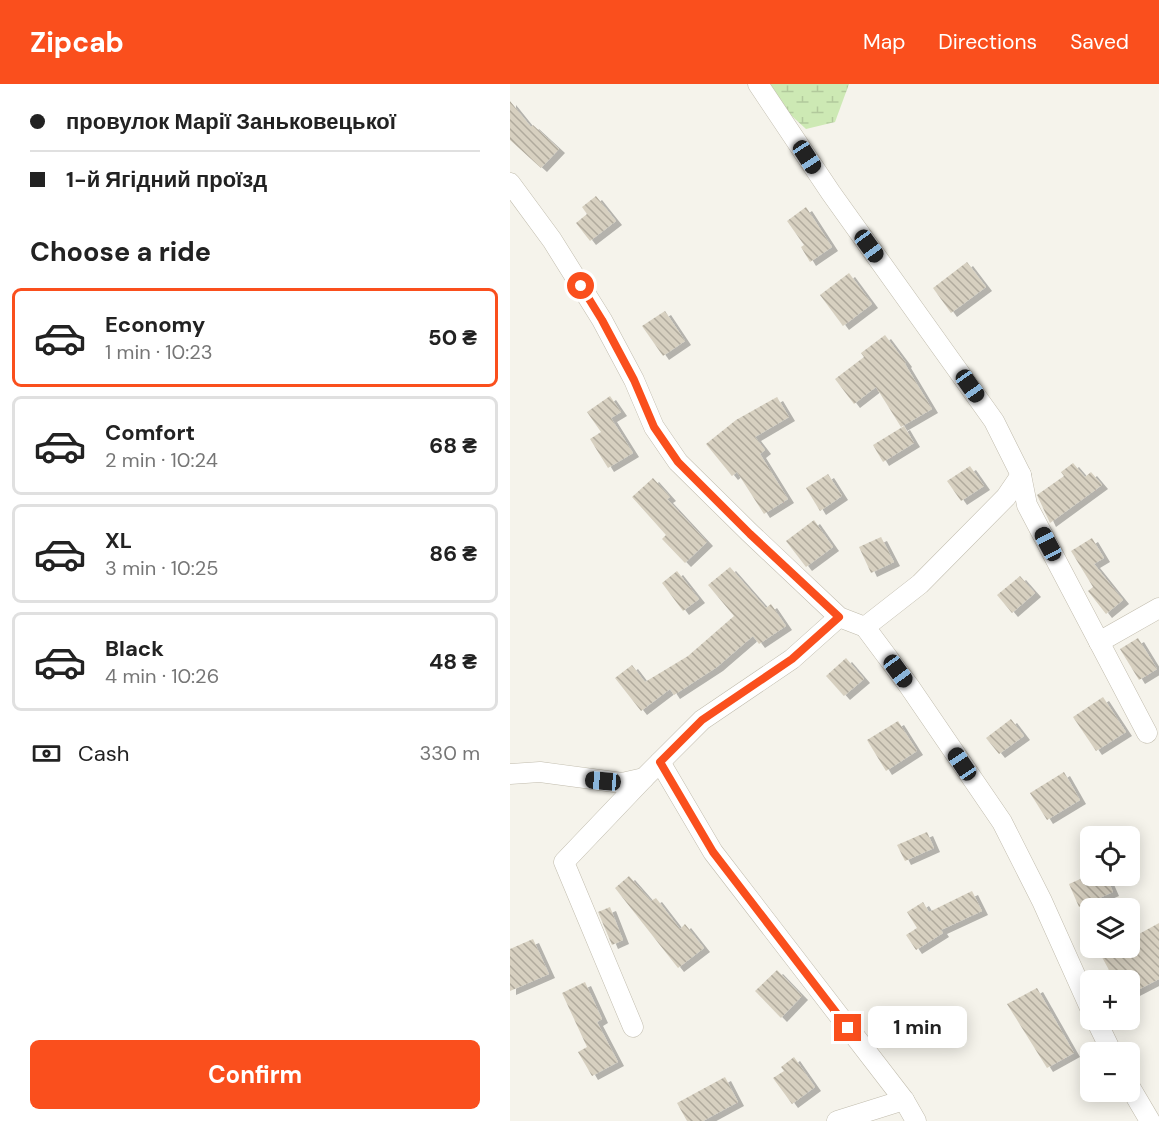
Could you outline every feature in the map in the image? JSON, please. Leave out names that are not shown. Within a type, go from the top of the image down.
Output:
[{"type":"street","points":[[758,84],[831,193],[994,421],[1021,475],[1027,505],[1147,733]]},
{"type":"street","points":[[510,183],[552,240],[602,320],[634,380],[654,427],[678,462],[750,534],[839,617],[866,627],[909,686],[1002,822],[1042,901],[1080,986]]},
{"type":"street","points":[[866,627],[920,584],[1006,497],[1021,475]]},
{"type":"street","points":[[1099,642],[1159,608]]},
{"type":"street","points":[[633,1027],[564,862],[702,720],[792,659],[839,617]]},
{"type":"street","points":[[660,762],[713,852],[904,1100],[916,1121]]},
{"type":"street","points":[[510,774],[540,771],[622,783],[644,778]]},
{"type":"street","points":[[837,1121],[904,1100]]},
{"type":"street","points":[[1139,1102],[1150,1121]]},
{"type":"green space","points":[[769,84],[849,84],[835,122],[806,129],[782,107]]},
{"type":"building","points":[[510,101],[531,127],[533,125],[559,149],[541,168],[510,140]]},
{"type":"building","points":[[596,196],[616,221],[590,241],[576,223],[587,214],[582,207]]},
{"type":"building","points":[[806,207],[832,247],[810,262],[801,247],[804,245],[787,221]]},
{"type":"building","points":[[967,262],[986,287],[951,313],[933,288]]},
{"type":"building","points":[[849,273],[872,304],[843,326],[820,295]]},
{"type":"building","points":[[665,311],[685,341],[663,356],[642,326]]},
{"type":"building","points":[[885,335],[906,363],[932,409],[901,427],[876,387],[854,404],[835,379],[864,357],[861,353]]},
{"type":"building","points":[[610,396],[621,412],[611,418],[633,453],[608,468],[590,439],[601,432],[587,412]]},
{"type":"building","points":[[777,397],[789,417],[755,437],[765,450],[760,454],[788,499],[764,514],[737,472],[732,476],[706,444],[736,420]]},
{"type":"building","points":[[904,426],[914,443],[883,462],[873,445]]},
{"type":"building","points":[[1073,463],[1085,477],[1091,472],[1102,485],[1050,523],[1037,495],[1064,476],[1061,472]]},
{"type":"building","points":[[970,466],[984,486],[961,501],[947,481]]},
{"type":"building","points":[[828,474],[842,496],[820,511],[806,488]]},
{"type":"building","points":[[653,478],[670,497],[667,499],[707,542],[685,563],[662,539],[666,535],[632,497]]},
{"type":"building","points":[[814,520],[833,547],[806,567],[786,541]]},
{"type":"building","points":[[881,537],[894,562],[871,573],[859,547]]},
{"type":"building","points":[[1092,538],[1104,558],[1094,564],[1123,600],[1106,614],[1088,591],[1093,587],[1071,551]]},
{"type":"building","points":[[730,567],[766,608],[771,604],[786,626],[759,644],[753,636],[717,667],[674,695],[670,689],[641,711],[615,678],[632,665],[645,682],[688,656],[734,616],[708,585]]},
{"type":"building","points":[[677,571],[699,599],[683,611],[662,583]]},
{"type":"building","points":[[1020,576],[1035,593],[1012,613],[997,595]]},
{"type":"building","points":[[1138,638],[1157,669],[1139,680],[1120,649]]},
{"type":"building","points":[[846,658],[864,679],[844,696],[826,676]]},
{"type":"building","points":[[1103,697],[1126,732],[1096,751],[1073,717]]},
{"type":"building","points":[[1011,719],[1024,736],[999,754],[986,738]]},
{"type":"building","points":[[898,721],[917,751],[886,771],[867,740]]},
{"type":"building","points":[[1064,772],[1080,800],[1047,820],[1030,793]]},
{"type":"building","points":[[927,832],[934,848],[905,861],[897,845]]},
{"type":"building","points":[[629,876],[651,901],[656,898],[680,929],[685,924],[704,948],[678,968],[615,888]]},
{"type":"building","points":[[1080,879],[1080,886],[1110,886],[1113,892],[1099,898],[1080,898],[1079,907],[1069,884]]},
{"type":"building","points":[[972,891],[982,911],[941,930],[943,933],[916,950],[906,935],[917,928],[907,912],[923,902],[929,912]]},
{"type":"building","points":[[610,907],[623,940],[612,945],[598,912]]},
{"type":"building","points":[[1159,923],[1159,979],[1140,989],[1140,970],[1109,970],[1102,958],[1140,958],[1140,933]]},
{"type":"building","points":[[533,939],[549,974],[510,991],[510,949]]},
{"type":"building","points":[[777,970],[802,996],[781,1018],[755,991]]},
{"type":"building","points":[[585,982],[602,1019],[597,1022],[618,1062],[592,1076],[578,1052],[587,1047],[562,993]]},
{"type":"building","points":[[1037,988],[1074,1053],[1047,1068],[1007,1004]]},
{"type":"building","points":[[794,1057],[815,1087],[792,1104],[773,1078],[784,1071],[781,1067]]},
{"type":"building","points":[[725,1077],[738,1102],[703,1121],[687,1121],[677,1103]]},
{"type":"route","points":[[581,286],[634,380],[654,427],[678,462],[750,534],[839,617],[792,659],[702,720],[660,762],[713,852],[848,1028]]}]
